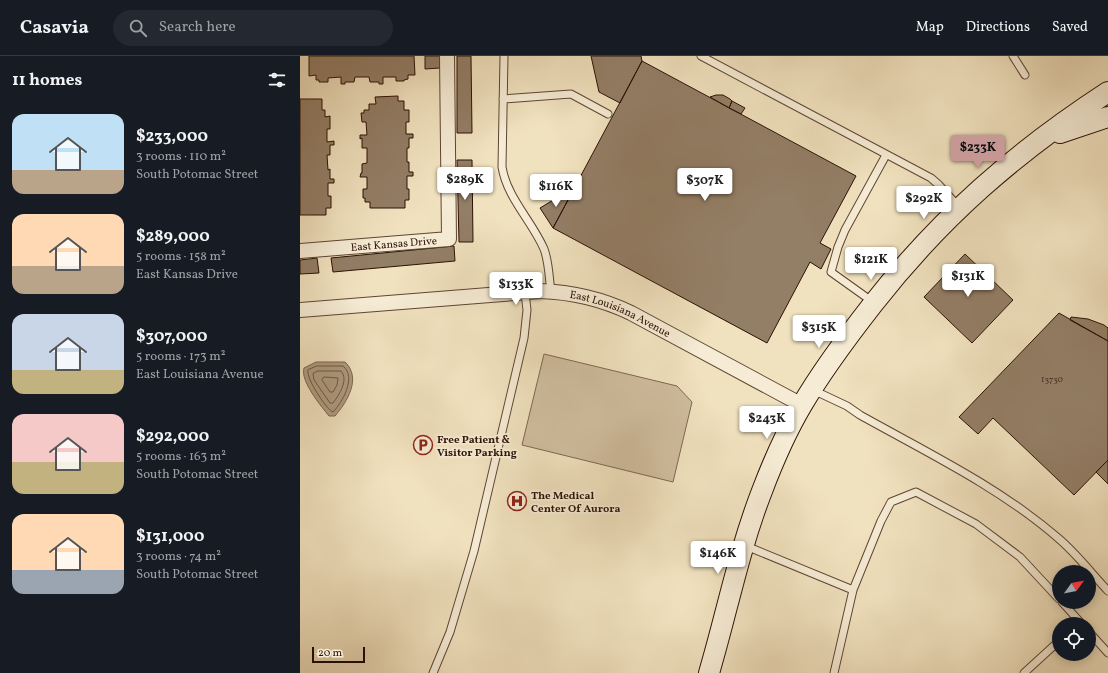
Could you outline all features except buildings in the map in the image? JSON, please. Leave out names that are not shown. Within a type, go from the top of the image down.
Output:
[{"type":"street","name":"East Kansas Drive","points":[[300,251],[449,239],[447,56]]},
{"type":"street","points":[[709,673],[735,572],[763,489],[782,444],[807,397],[829,362],[906,262],[959,207],[1039,140],[1108,92]]},
{"type":"street","points":[[1039,140],[1108,117]]},
{"type":"street","name":"East Louisiana Avenue","points":[[300,310],[525,293],[551,292],[578,295],[601,300],[621,308],[807,397]]},
{"type":"lane","points":[[504,56],[503,174],[508,188],[544,250],[548,266],[551,292]]},
{"type":"lane","points":[[701,56],[931,178],[959,207]]},
{"type":"lane","points":[[1013,56],[1025,75]]},
{"type":"lane","points":[[504,99],[571,94],[608,114]]},
{"type":"lane","points":[[874,303],[831,272],[838,247],[845,230],[886,155]]},
{"type":"lane","points":[[433,673],[450,632],[474,551],[524,338],[527,310],[525,293]]},
{"type":"lane","points":[[807,397],[847,406],[860,415],[1005,496],[1060,539],[1108,591]]},
{"type":"lane","points":[[834,673],[852,590],[881,521],[891,502],[916,492],[976,524],[1020,557],[1052,591]]},
{"type":"lane","points":[[744,545],[852,590]]},
{"type":"lane","points":[[1068,609],[1075,617]]},
{"type":"lane","points":[[1096,640],[1108,654]]},
{"type":"lane","points":[[1024,673],[1052,647]]},
{"type":"shaded area","points":[[544,354],[677,386],[692,402],[673,482],[522,445]]},
{"type":"water","points":[[316,362],[345,362],[350,368],[352,375],[351,390],[344,404],[335,416],[329,416],[312,393],[305,380],[304,368]]},
{"type":"place","name":"Free Patient & Visitor Parking","points":[[423,445]]},
{"type":"place","name":"The Medical Center Of Aurora","points":[[517,501]]}]
